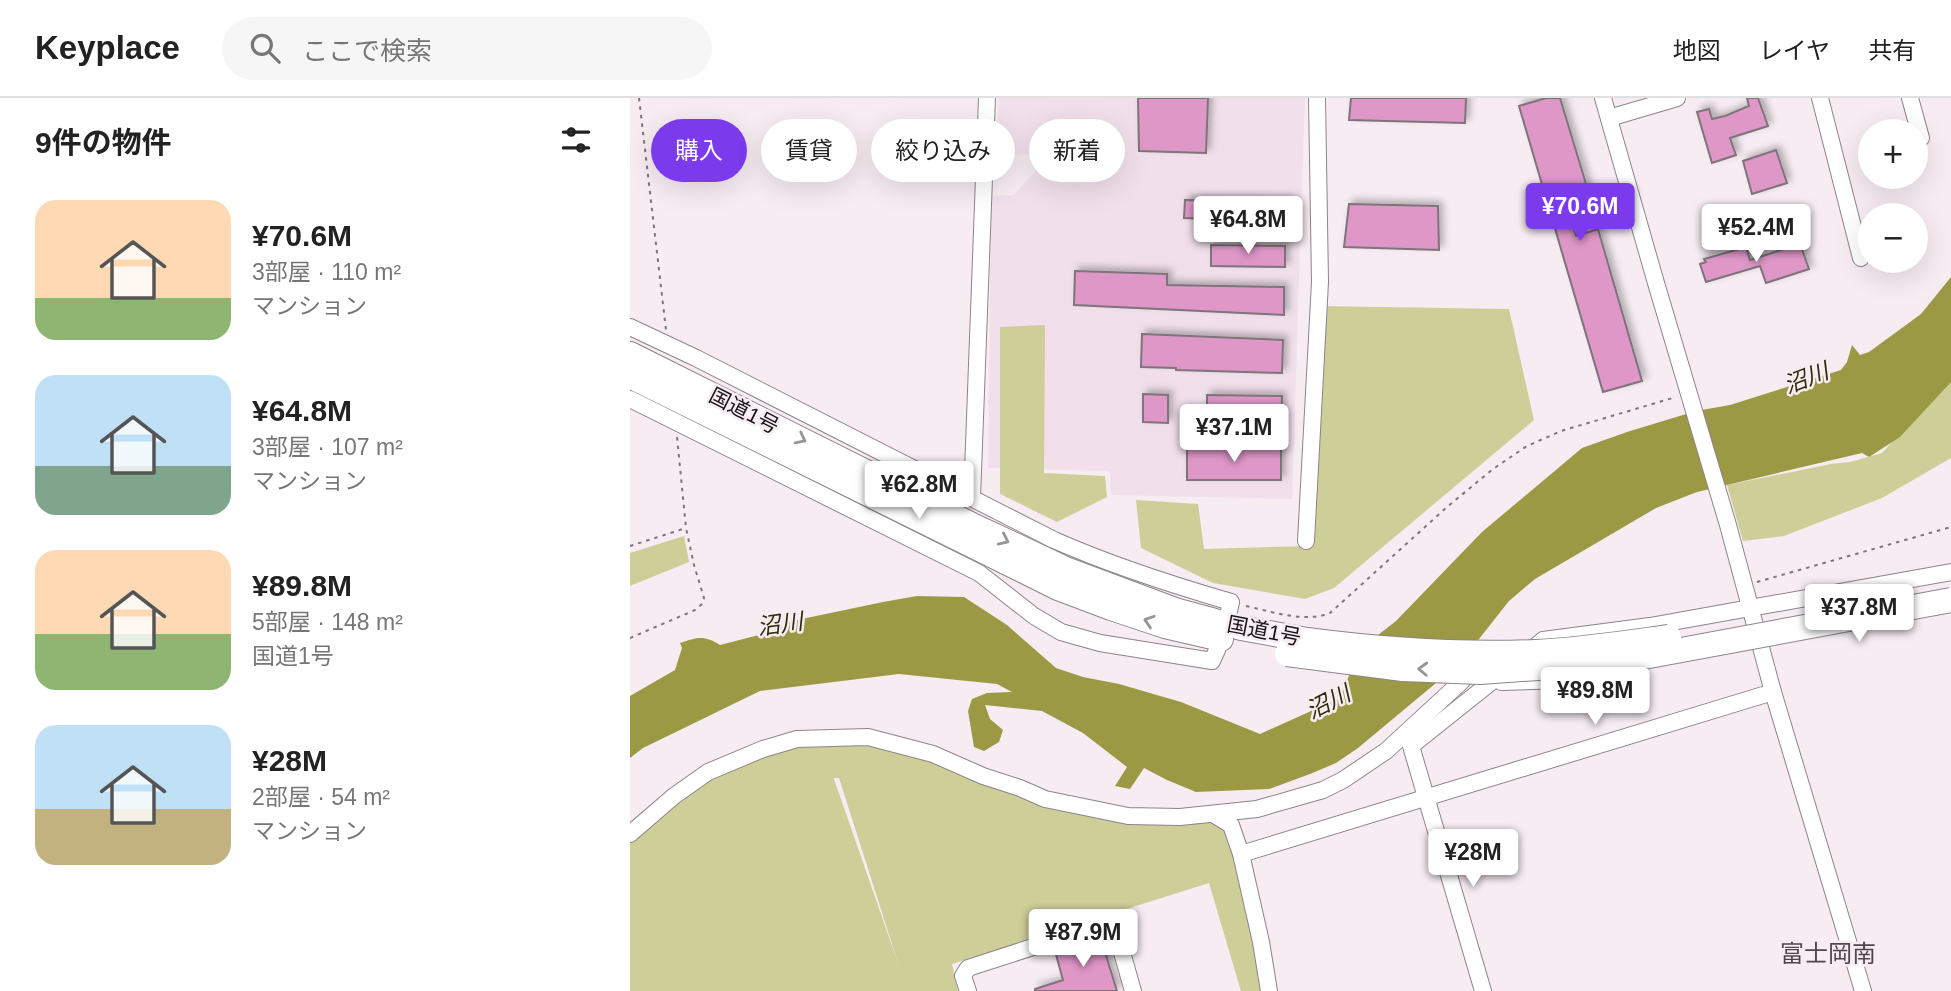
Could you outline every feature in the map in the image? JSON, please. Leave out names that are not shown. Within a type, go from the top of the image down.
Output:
[{"type":"highway","name":"国道1号","points":[[630,354],[1068,570],[1175,610],[1241,628],[1307,640],[1407,651],[1538,652],[1674,636],[1951,584]]},
{"type":"highway","name":"国道1号","points":[[630,376],[1058,587],[1165,626],[1287,654],[1403,669],[1480,671],[1611,663],[1951,600]]},
{"type":"street","points":[[972,498],[987,98]]},
{"type":"street","points":[[1306,541],[1320,282],[1317,98]]},
{"type":"street","points":[[1603,98],[1728,525],[1773,692],[1863,991]]},
{"type":"street","points":[[1609,118],[1677,98]]},
{"type":"street","points":[[1820,98],[1858,246]]},
{"type":"street","points":[[1910,98],[1916,119]]},
{"type":"street","points":[[630,327],[1054,540],[1229,609]]},
{"type":"street","points":[[668,345],[670,366]]},
{"type":"street","points":[[630,399],[675,415],[979,573],[1034,616],[1060,632],[1100,643],[1212,661],[1217,650]]},
{"type":"street","points":[[1483,991],[1411,746],[1543,640],[1650,626],[1951,572]]},
{"type":"street","points":[[1492,682],[1566,680],[1951,609]]},
{"type":"street","points":[[630,834],[674,796],[708,772],[763,749],[797,739],[868,737],[933,754],[1045,799],[1128,816],[1180,817],[1256,809],[1323,790],[1386,751],[1462,681]]},
{"type":"street","points":[[1241,854],[1773,692]]},
{"type":"street","points":[[1213,814],[1231,825],[1241,854],[1269,991]]},
{"type":"street","points":[[968,991],[963,976],[968,968],[1113,922],[1133,991]]},
{"type":"path","points":[[639,98],[668,345]]},
{"type":"path","points":[[1229,609],[1296,618],[1329,614],[1447,507],[1493,469],[1527,446],[1561,431],[1690,396]]},
{"type":"path","points":[[630,638],[695,610],[704,598],[686,528],[675,415]]},
{"type":"path","points":[[1743,586],[1951,527]]},
{"type":"path","points":[[630,545],[686,528]]},
{"type":"shaded area","points":[[999,98],[1305,98],[1292,499],[1111,495],[1110,471],[988,468],[991,196],[1014,195],[1029,178],[1029,182],[1125,182],[1125,119],[1029,119],[1029,156],[1015,155],[1015,119],[998,119]]},
{"type":"shaded area","points":[[1951,277],[1951,382],[1900,437],[1869,457],[1862,453],[1697,492],[1656,508],[1535,579],[1509,601],[1479,639],[1436,683],[1358,748],[1336,763],[1269,789],[1196,792],[1144,768],[1130,789],[1115,786],[1127,767],[1083,733],[1042,711],[985,705],[990,719],[1003,730],[999,742],[984,751],[974,747],[968,711],[972,699],[987,693],[1012,692],[997,684],[899,674],[760,691],[643,748],[630,758],[630,696],[675,670],[682,648],[680,643],[701,638],[720,645],[759,635],[797,620],[917,596],[964,597],[1007,625],[1056,668],[1181,702],[1260,734],[1340,698],[1354,663],[1351,656],[1396,621],[1482,532],[1582,448],[1696,411],[1730,405],[1841,370],[1847,362],[1852,345],[1860,355],[1869,352],[1921,314]]},
{"type":"green space","points":[[1318,306],[1509,309],[1534,420],[1334,588],[1305,599],[1213,583],[1141,548],[1136,500],[1198,504],[1204,549],[1306,546]]},
{"type":"green space","points":[[1045,325],[1044,473],[1105,476],[1107,497],[1057,522],[1000,494],[1000,327]]},
{"type":"green space","points":[[1951,377],[1951,458],[1882,498],[1784,536],[1743,541],[1727,485],[1850,462],[1882,453]]},
{"type":"green space","points":[[684,536],[689,562],[630,586],[630,553]]},
{"type":"green space","points":[[894,744],[1063,806],[1213,814],[1233,830],[1269,991],[1241,991],[1209,883],[952,964],[958,991],[630,991],[630,838],[710,777],[792,745]],"holes":[[[839,778],[899,966],[834,779]]]},
{"type":"building","points":[[1138,98],[1208,98],[1206,153],[1139,151]]},
{"type":"building","points":[[1351,98],[1466,98],[1465,123],[1349,120]]},
{"type":"building","points":[[1546,98],[1560,98],[1593,207],[1569,214],[1576,236],[1598,229],[1642,381],[1603,392],[1519,106]]},
{"type":"building","points":[[1747,98],[1758,98],[1768,126],[1730,138],[1736,155],[1712,163],[1697,112],[1709,109],[1712,119],[1725,116],[1749,106]]},
{"type":"building","points":[[1776,150],[1787,183],[1752,194],[1743,161]]},
{"type":"building","points":[[1185,200],[1289,201],[1289,222],[1184,218]]},
{"type":"building","points":[[1349,204],[1438,206],[1439,250],[1344,247]]},
{"type":"building","points":[[1800,244],[1809,269],[1766,283],[1760,266],[1706,282],[1700,264],[1706,262],[1704,259],[1746,247],[1750,260]]},
{"type":"building","points":[[1211,245],[1285,246],[1285,267],[1211,266]]},
{"type":"building","points":[[1075,271],[1167,274],[1167,285],[1284,287],[1284,315],[1074,305]]},
{"type":"building","points":[[1142,334],[1283,340],[1282,373],[1141,367]]},
{"type":"building","points":[[1143,394],[1168,395],[1168,423],[1143,422]]},
{"type":"building","points":[[1207,395],[1282,396],[1281,427],[1207,426]]},
{"type":"building","points":[[1187,447],[1281,448],[1281,480],[1187,480]]},
{"type":"building","points":[[1100,936],[1117,991],[1035,991],[1063,980],[1055,951]]},
{"type":"district","name":"富士岡南","points":[[1828,954]]},
{"type":"water label","name":"沼川","points":[[1806,378]]},
{"type":"water label","name":"沼川","points":[[780,624]]},
{"type":"water label","name":"沼川","points":[[1328,702]]}]
